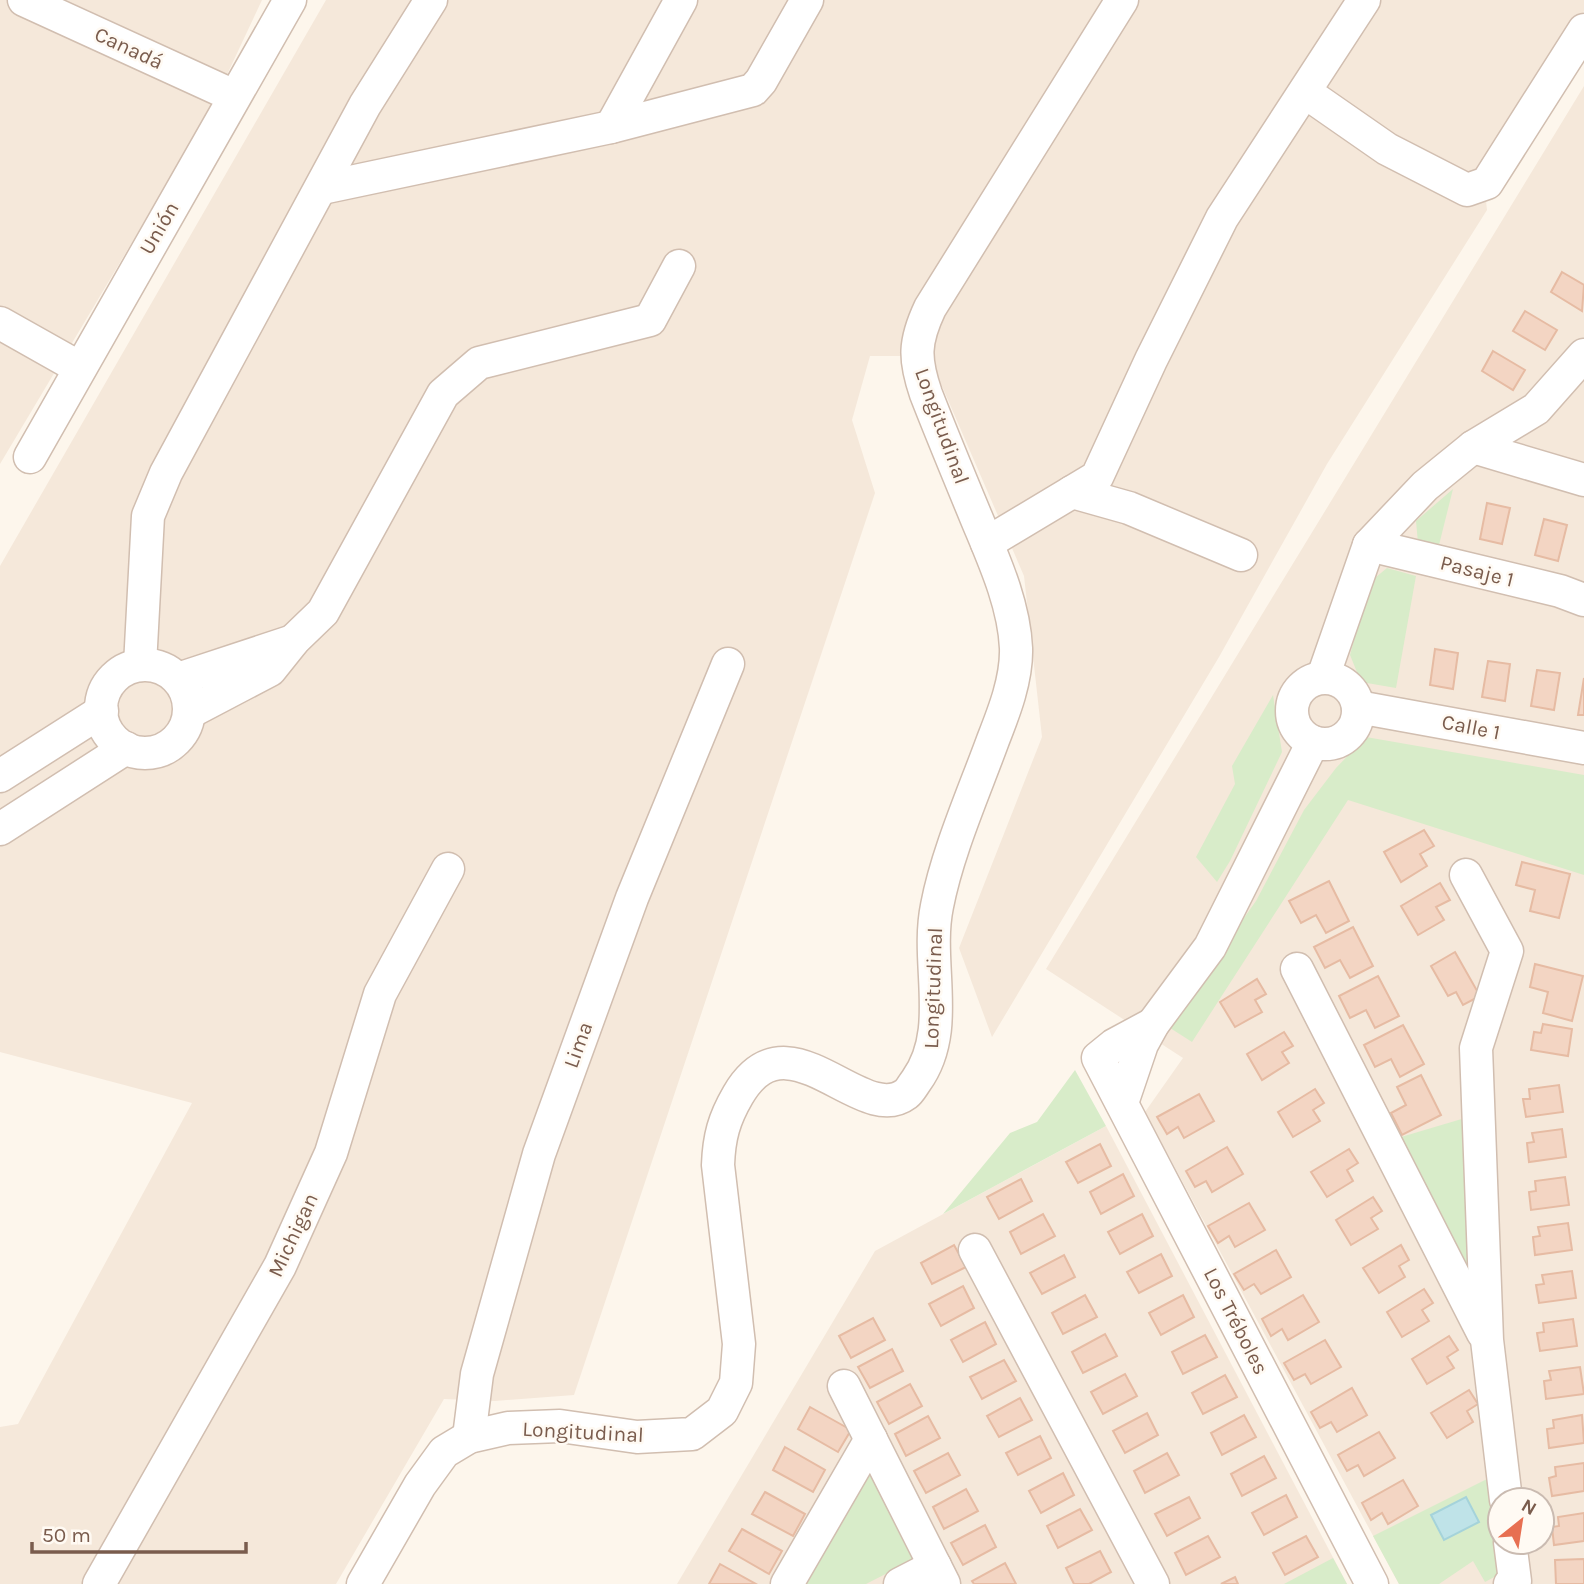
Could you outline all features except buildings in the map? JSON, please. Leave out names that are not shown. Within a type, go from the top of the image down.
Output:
[{"type":"street","name":"Canadá","points":[[24,0],[234,96]]},
{"type":"street","name":"Unión","points":[[30,457],[290,0]]},
{"type":"street","points":[[140,665],[148,516],[166,473],[365,105],[431,0]]},
{"type":"street","points":[[611,127],[681,0]]},
{"type":"street","points":[[322,188],[611,127],[753,90],[761,81],[807,0]]},
{"type":"street","name":"Longitudinal","points":[[363,1584],[428,1474],[444,1452],[468,1437],[508,1428],[560,1426],[637,1437],[692,1434],[722,1411],[736,1383],[739,1344],[718,1165],[719,1138],[729,1111],[740,1092],[746,1082],[768,1065],[792,1064],[827,1075],[865,1097],[889,1102],[907,1093],[930,1058],[935,1035],[936,908],[944,877],[1003,714],[1016,661],[1016,646],[1006,597],[987,543],[917,367],[918,344],[923,322],[930,308],[1122,0]]},
{"type":"street","points":[[987,543],[1097,477],[1151,360],[1222,218],[1364,0]]},
{"type":"street","points":[[1305,92],[1387,149],[1467,190],[1486,183],[1584,30]]},
{"type":"street","points":[[190,712],[270,670],[294,640],[323,612],[443,394],[479,363],[650,320],[679,266]]},
{"type":"street","points":[[0,323],[79,368]]},
{"type":"street","points":[[1323,677],[1369,545],[1425,486],[1473,447],[1536,409],[1582,360]]},
{"type":"street","points":[[1473,447],[1584,480]]},
{"type":"street","points":[[1072,492],[1129,508],[1241,555]]},
{"type":"street","name":"Pasaje 1","points":[[1369,545],[1560,591],[1584,600]]},
{"type":"street","points":[[178,679],[294,640]]},
{"type":"street","name":"Lima","points":[[468,1437],[477,1374],[539,1154],[632,898],[728,664]]},
{"type":"street","points":[[140,665],[161,667],[178,679],[187,695],[190,712],[182,736],[162,751],[137,754],[114,742],[102,720],[102,711],[103,695],[117,675],[140,665]]},
{"type":"street","points":[[1323,677],[1346,686],[1356,699],[1358,708],[1355,724],[1345,737],[1329,744],[1312,742],[1301,735],[1294,725],[1291,712],[1293,699],[1300,688],[1323,677]]},
{"type":"street","name":"Calle 1","points":[[1358,708],[1584,748]]},
{"type":"street","points":[[0,776],[102,711]]},
{"type":"street","points":[[1122,1103],[1142,1044],[1153,1024],[1210,947],[1312,742]]},
{"type":"street","points":[[0,829],[126,748]]},
{"type":"street","name":"Michigan","points":[[99,1584],[280,1266],[331,1153],[380,995],[448,869]]},
{"type":"street","points":[[1466,875],[1507,951],[1476,1048],[1487,1340],[1504,1486]]},
{"type":"street","points":[[1297,969],[1487,1340]]},
{"type":"street","name":"Los Tréboles","points":[[1153,1024],[1114,1045],[1098,1058],[1372,1584]]},
{"type":"street","points":[[975,1250],[1153,1584]]},
{"type":"street","points":[[844,1386],[939,1575],[900,1584]]},
{"type":"street","points":[[787,1584],[872,1439]]},
{"type":"street","points":[[1510,1584],[1515,1581],[1512,1556]]},
{"type":"shaded area","points":[[0,0],[262,0],[209,113],[0,464]]},
{"type":"shaded area","points":[[326,0],[1584,0],[1584,11],[1483,173],[1487,210],[1327,464],[1219,657],[992,1037],[959,948],[1042,737],[1024,576],[929,356],[870,356],[852,420],[875,493],[574,1395],[495,1401],[444,1399],[336,1584],[0,1584],[0,1427],[18,1424],[192,1103],[0,1052],[0,566]]},
{"type":"shaded area","points":[[1584,86],[1584,1584],[1399,1584],[1145,1112],[1183,1058],[1046,969]]},
{"type":"shaded area","points":[[1106,1126],[1347,1584],[677,1584],[875,1251]]},
{"type":"green space","points":[[1453,489],[1438,549],[1418,543],[1416,521]]},
{"type":"green space","points":[[1387,568],[1416,576],[1396,688],[1361,682],[1350,655],[1370,582]]},
{"type":"green space","points":[[1273,695],[1282,752],[1230,861],[1217,882],[1196,857],[1235,784],[1232,766]]},
{"type":"green space","points":[[1366,737],[1584,775],[1584,875],[1348,800],[1192,1042],[1167,1026],[1256,901],[1304,810],[1336,768]]},
{"type":"green space","points":[[1075,1070],[1106,1126],[943,1214],[1010,1133],[1037,1122]]},
{"type":"green space","points":[[1465,1118],[1477,1301],[1391,1140]]},
{"type":"green space","points":[[866,1474],[879,1477],[915,1559],[866,1584],[800,1584]]},
{"type":"green space","points":[[1493,1476],[1494,1486],[1486,1486],[1486,1556],[1497,1556],[1498,1575],[1485,1582],[1473,1561],[1439,1584],[1399,1584],[1373,1536]]},
{"type":"green space","points":[[1333,1558],[1347,1584],[1284,1584]]},
{"type":"water","points":[[1466,1497],[1479,1522],[1444,1540],[1431,1515]]}]
